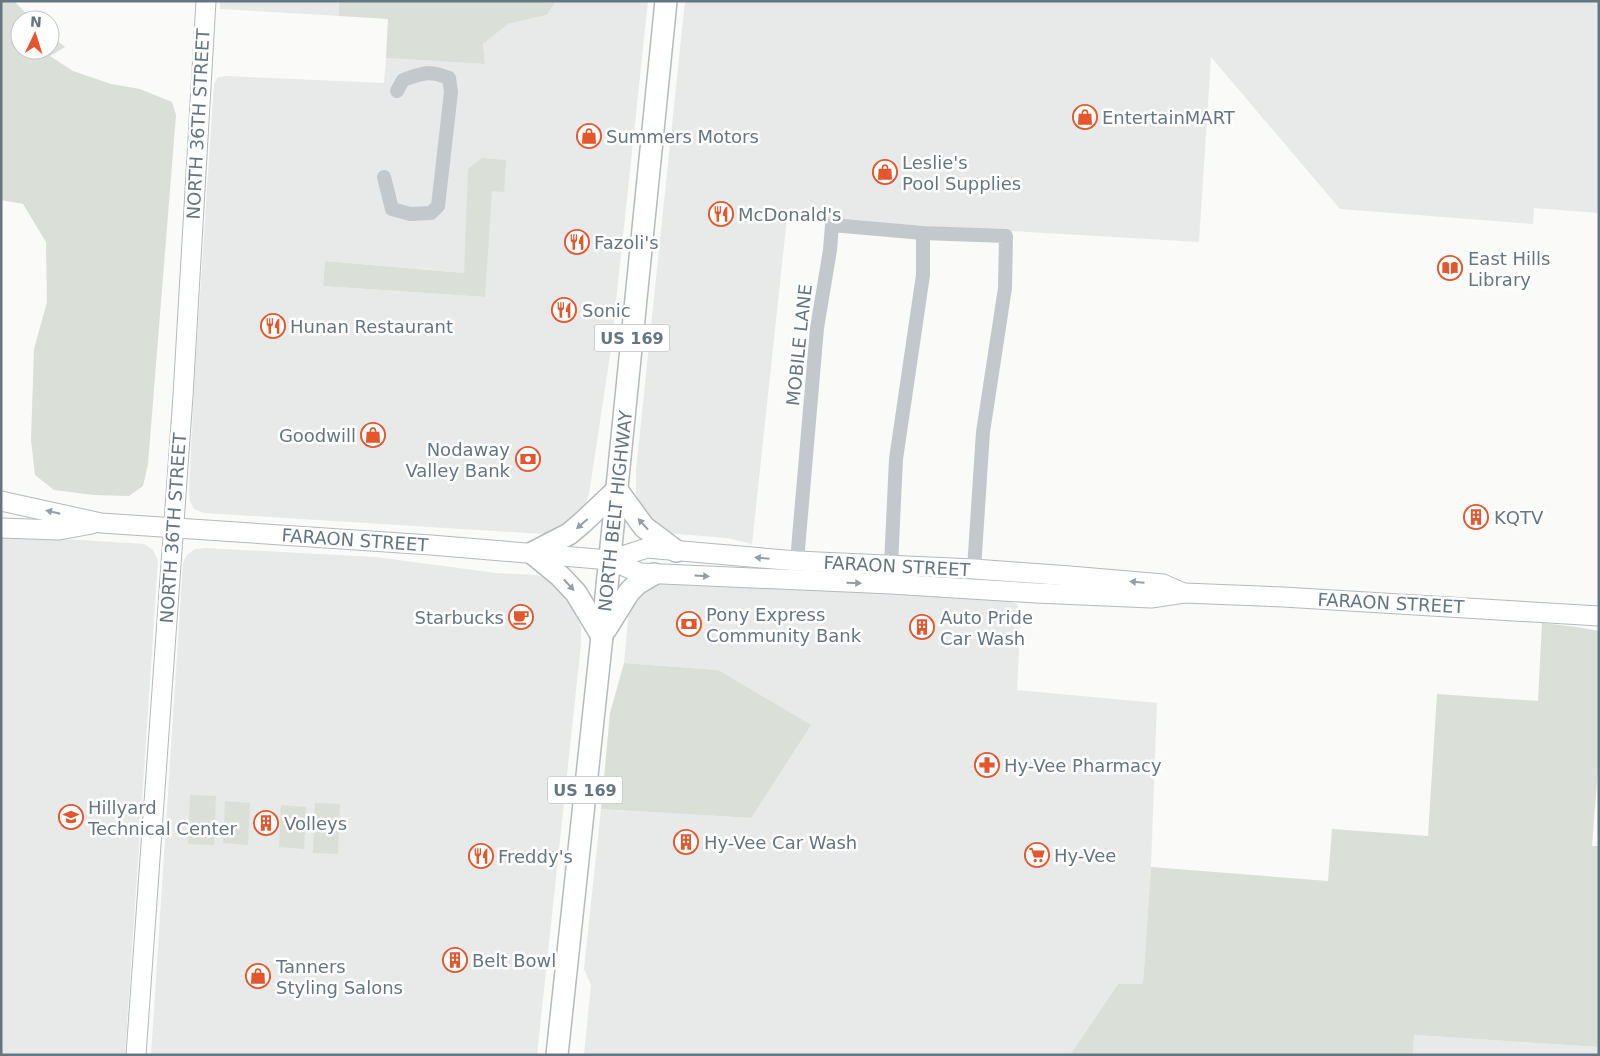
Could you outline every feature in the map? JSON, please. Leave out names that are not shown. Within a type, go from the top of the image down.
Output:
[{"type":"main road","name":"NORTH 36TH STREET","points":[[136,1055],[183,396],[195,164],[206,1]]},
{"type":"main road","name":"NORTH BELT HIGHWAY","points":[[556,1055],[610,560],[666,1]]},
{"type":"main road","points":[[654,574],[637,584],[629,592],[602,636],[576,593],[560,576],[532,553],[569,534],[617,490],[644,527],[676,551]]},
{"type":"main road","name":"FARAON STREET","points":[[1,501],[101,523],[610,560],[640,573],[1151,598],[1184,593],[1345,600],[1599,616]]},
{"type":"main road","name":"FARAON STREET","points":[[1,528],[59,530],[101,523]]},
{"type":"main road","name":"FARAON STREET","points":[[610,560],[647,548],[798,561],[974,569],[1163,584],[1184,593]]},
{"type":"street","points":[[384,177],[392,209],[410,214],[432,213],[438,206],[451,92],[448,78],[434,72],[418,75],[403,80],[397,91]]},
{"type":"street","name":"MOBILE LANE","points":[[798,561],[817,328],[830,250],[832,225],[923,233],[1006,236],[1005,288],[983,432],[974,569]]},
{"type":"street","points":[[891,565],[896,459],[923,275],[923,233]]},
{"type":"shaded area","points":[[1,1],[14,1],[23,10],[10,10],[10,60],[56,60],[73,71],[111,84],[140,89],[172,102],[176,115],[148,464],[143,486],[129,496],[94,495],[54,490],[35,475],[31,440],[34,349],[47,302],[46,242],[23,204],[1,200]]},
{"type":"shaded area","points":[[220,1],[339,1],[339,16],[220,9]]},
{"type":"shaded area","points":[[339,1],[556,1],[547,15],[508,24],[483,44],[485,64],[386,58],[388,19],[339,16]]},
{"type":"shaded area","points":[[556,1],[648,1],[611,349],[589,494],[583,510],[574,520],[553,532],[543,534],[204,513],[194,509],[190,501],[189,490],[195,371],[214,83],[218,77],[384,83],[386,58],[485,64],[483,44],[508,24],[547,15]],"holes":[[[482,158],[485,297],[323,286],[325,261],[464,273]]]},
{"type":"shaded area","points":[[685,1],[1599,1],[1599,213],[1534,208],[1533,224],[1340,209],[1211,57],[1199,242],[787,218],[752,544],[727,538],[664,533],[640,508],[636,493],[636,470]]},
{"type":"shaded area","points":[[60,43],[65,47],[60,50]]},
{"type":"shaded area","points":[[482,158],[506,160],[504,192],[492,191],[485,297],[323,286],[325,261],[464,273],[468,169]]},
{"type":"shaded area","name":"Hillyard Technical Center","points":[[1,535],[144,544],[153,550],[158,561],[125,1055],[1,1055]]},
{"type":"shaded area","points":[[195,549],[376,557],[496,573],[536,575],[549,579],[565,590],[576,609],[581,627],[581,644],[537,1055],[151,1055],[183,562],[187,555]]},
{"type":"shaded area","points":[[651,578],[977,597],[1007,601],[1017,604],[1021,611],[1017,690],[1157,703],[1151,867],[1143,984],[1118,984],[1070,1055],[584,1055],[591,985],[584,969],[601,809],[751,818],[718,670],[624,663],[629,608]]},
{"type":"shaded area","points":[[1542,623],[1599,631],[1599,756],[1592,846],[1599,846],[1599,1047],[1414,1035],[1413,1055],[1070,1055],[1118,984],[1143,984],[1151,867],[1328,881],[1332,829],[1428,836],[1437,694],[1538,701]]},
{"type":"shaded area","points":[[624,663],[718,670],[811,725],[751,818],[601,809],[610,713]]},
{"type":"shaded area","points":[[190,795],[216,796],[214,845],[188,844]]},
{"type":"shaded area","points":[[225,801],[250,803],[248,845],[223,843]]},
{"type":"shaded area","points":[[315,803],[340,804],[338,854],[313,853]]},
{"type":"shaded area","points":[[281,805],[306,807],[304,849],[279,847]]},
{"type":"shaded area","points":[[1414,1035],[1599,1047],[1599,1055],[1413,1055]]},
{"type":"place","name":"EntertainMART","points":[[1085,117]]},
{"type":"place","name":"Summers Motors","points":[[589,136]]},
{"type":"place","name":"Leslie's Pool Supplies","points":[[885,172]]},
{"type":"place","name":"McDonald's","points":[[721,214]]},
{"type":"place","name":"Fazoli's","points":[[577,242]]},
{"type":"place","name":"East Hills Library","points":[[1450,268]]},
{"type":"place","name":"Sonic","points":[[564,310]]},
{"type":"place","name":"Hunan Restaurant","points":[[273,326]]},
{"type":"place","name":"Goodwill","points":[[373,435]]},
{"type":"place","name":"Nodaway Valley Bank","points":[[528,459]]},
{"type":"place","name":"KQTV","points":[[1476,517]]},
{"type":"place","name":"Starbucks","points":[[521,617]]},
{"type":"place","name":"Pony Express Community Bank","points":[[689,624]]},
{"type":"place","name":"Auto Pride Car Wash","points":[[922,627]]},
{"type":"place","name":"Hy-Vee Pharmacy","points":[[987,765]]},
{"type":"place","name":"Hillyard Technical Center","points":[[71,817]]},
{"type":"place","name":"Volleys","points":[[266,823]]},
{"type":"place","name":"Hy-Vee Car Wash","points":[[686,842]]},
{"type":"place","name":"Hy-Vee","points":[[1037,855]]},
{"type":"place","name":"Freddy's","points":[[481,856]]},
{"type":"place","name":"Belt Bowl","points":[[455,960]]},
{"type":"place","name":"Tanners Styling Salons","points":[[258,976]]}]
